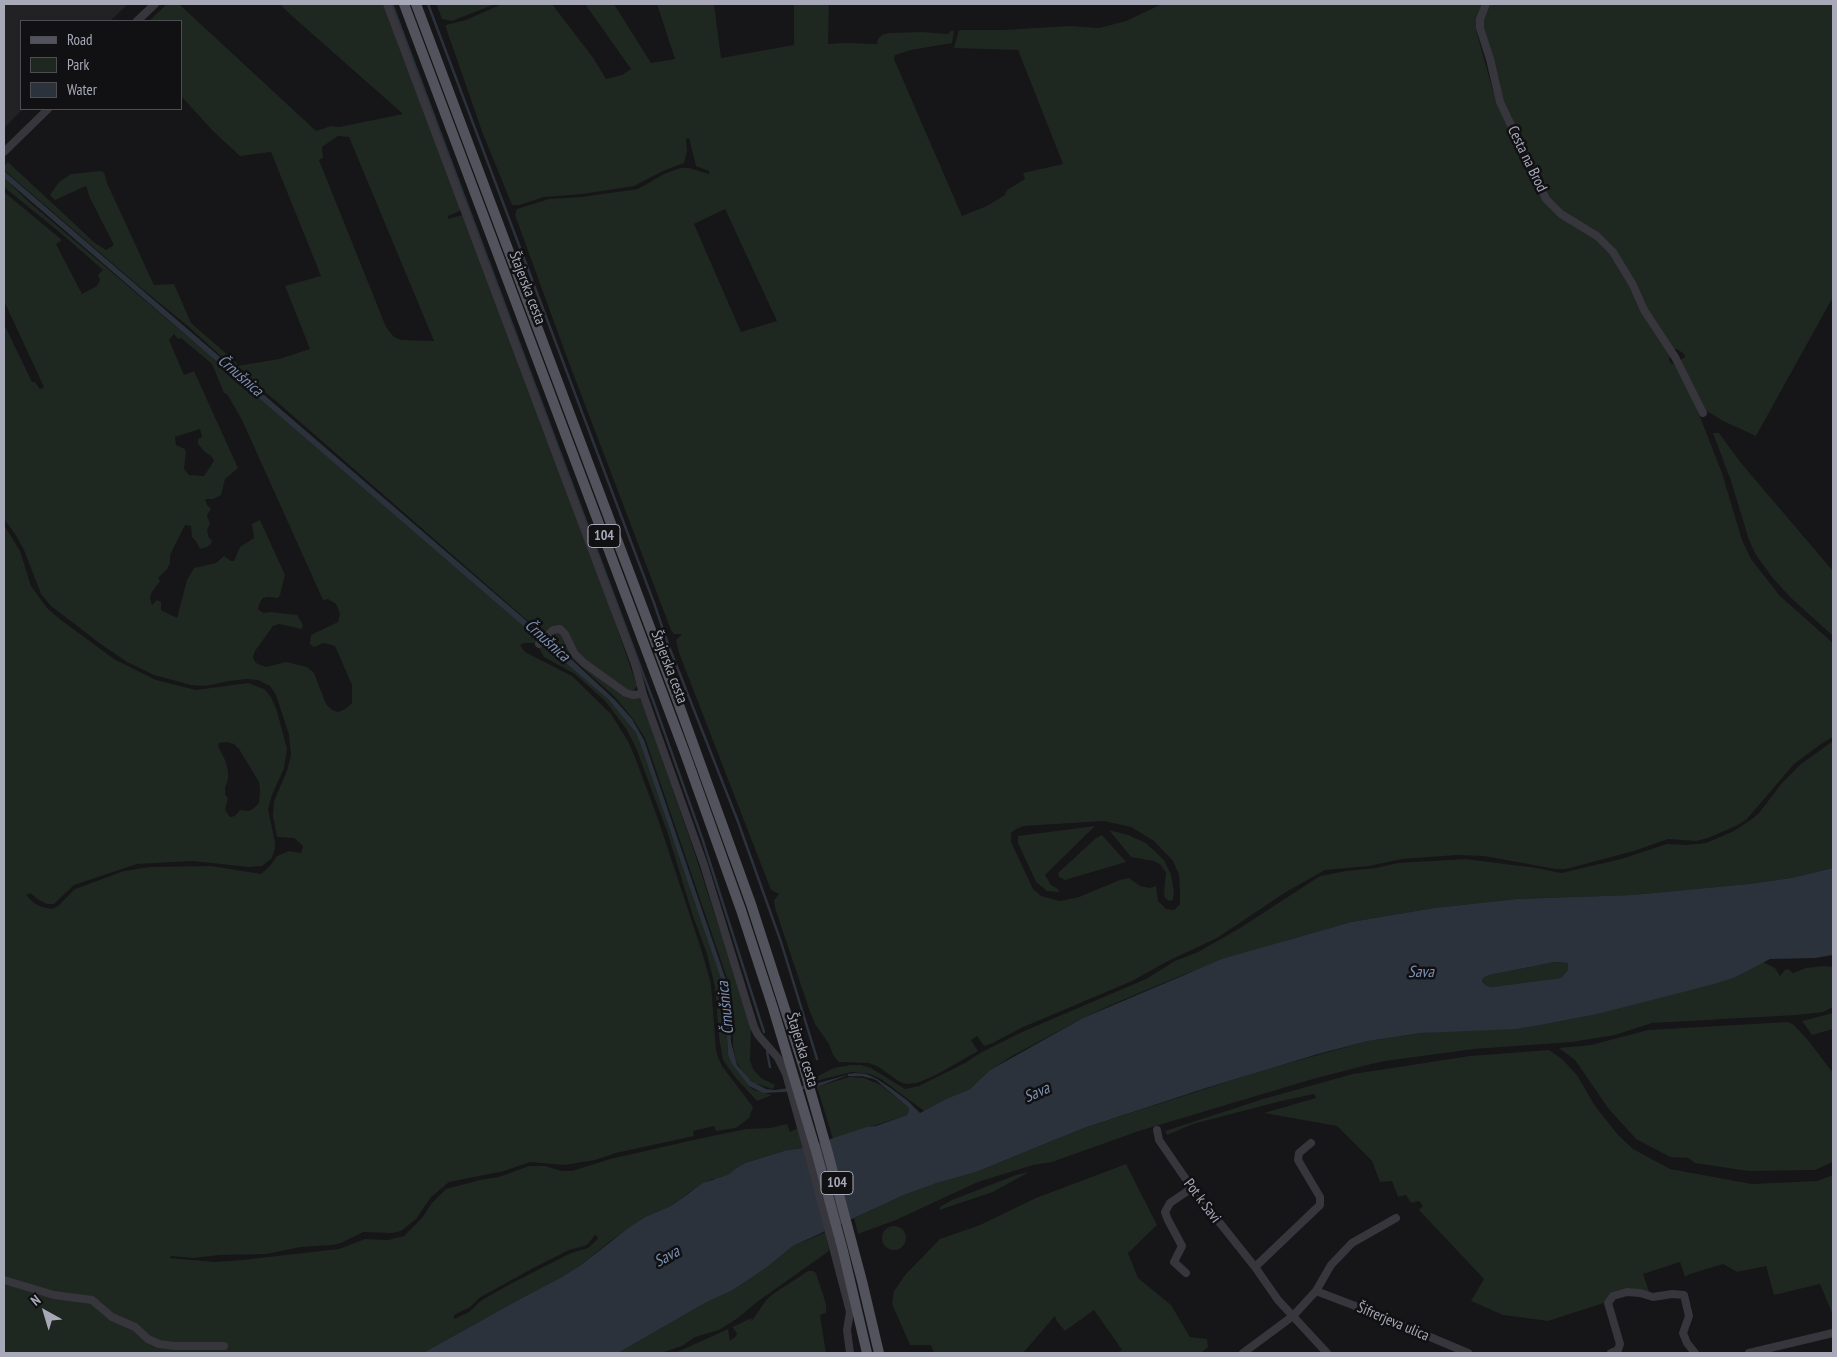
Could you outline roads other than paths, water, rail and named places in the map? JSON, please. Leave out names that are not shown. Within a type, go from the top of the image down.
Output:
[{"type":"main road","name":"Štajerska cesta","points":[[404,4],[693,774],[744,919],[789,1073],[825,1184],[852,1303],[867,1353]]},
{"type":"main road","name":"Štajerska cesta","points":[[416,4],[705,773],[764,943],[804,1068],[830,1160],[879,1353]]},
{"type":"street","points":[[138,20],[155,4]]},
{"type":"street","points":[[387,4],[635,664],[643,694],[704,865],[754,1027],[758,1035],[789,1073]]},
{"type":"street","name":"Cesta na Brod","points":[[1486,4],[1480,19],[1480,28],[1490,59],[1500,102],[1546,199],[1561,214],[1597,236],[1613,252],[1633,286],[1644,310],[1675,357],[1703,413]]},
{"type":"street","points":[[4,152],[47,110]]},
{"type":"street","points":[[539,644],[550,632],[556,629],[562,631],[579,658],[626,693],[633,695],[643,694]]},
{"type":"street","name":"Pot k Savi","points":[[1157,1130],[1159,1140],[1192,1188],[1255,1267],[1278,1300],[1327,1353]]},
{"type":"street","points":[[1255,1267],[1320,1205],[1320,1197],[1298,1160],[1299,1154],[1312,1143]]},
{"type":"street","points":[[1186,1273],[1174,1262],[1182,1246],[1165,1212],[1170,1203],[1192,1188]]},
{"type":"street","points":[[1245,1353],[1293,1316],[1316,1291],[1331,1264],[1352,1243],[1396,1218]]},
{"type":"street","points":[[4,1280],[54,1295],[92,1300],[112,1317],[135,1326],[148,1339],[159,1344],[174,1346],[224,1346]]},
{"type":"street","name":"Šifrerjeva ulica","points":[[1316,1291],[1468,1353]]},
{"type":"street","points":[[1612,1353],[1618,1350],[1620,1344],[1608,1303],[1613,1296],[1627,1292],[1653,1297],[1672,1294],[1684,1295],[1689,1316],[1683,1333],[1687,1343],[1695,1353]]},
{"type":"street","points":[[850,1353],[847,1330],[852,1303]]},
{"type":"street","points":[[1748,1353],[1833,1333]]},
{"type":"water","name":"Sava","points":[[4,171],[572,660],[615,700],[632,719],[644,740],[728,986],[731,1042],[737,1065],[751,1081],[766,1089],[775,1090],[815,1084],[854,1073],[866,1074],[892,1089],[920,1113],[970,1089],[990,1070],[1083,1018],[1222,959],[1351,922],[1434,908],[1517,899],[1632,895],[1749,884],[1791,878],[1833,868],[1833,955],[1815,958],[1770,959],[1736,977],[1714,984],[1598,1014],[1551,1023],[1516,1029],[1421,1033],[1368,1041],[1206,1088],[1084,1128],[976,1172],[904,1195],[793,1246],[766,1268],[733,1290],[705,1303],[618,1353],[423,1353],[560,1278],[581,1265],[645,1217],[671,1206],[703,1183],[728,1175],[745,1163],[787,1150],[803,1148],[907,1115],[909,1108],[876,1080],[863,1075],[848,1075],[817,1087],[784,1092],[763,1093],[749,1086],[732,1064],[728,1055],[725,991],[636,733],[608,699],[4,178]],"holes":[[[1555,962],[1568,963],[1568,970],[1561,978],[1492,987],[1482,982],[1483,978],[1489,975]]]},
{"type":"waterway","points":[[392,4],[654,703],[702,838],[764,1032]]},
{"type":"waterway","points":[[428,4],[668,644],[737,819],[781,942],[817,1059]]},
{"type":"waterway","name":"Črnušnica","points":[[729,1009],[730,1026]]},
{"type":"waterway","points":[[767,1052],[770,1067]]},
{"type":"waterway","name":"Črnušnica","points":[[849,1075],[870,1077]]}]
